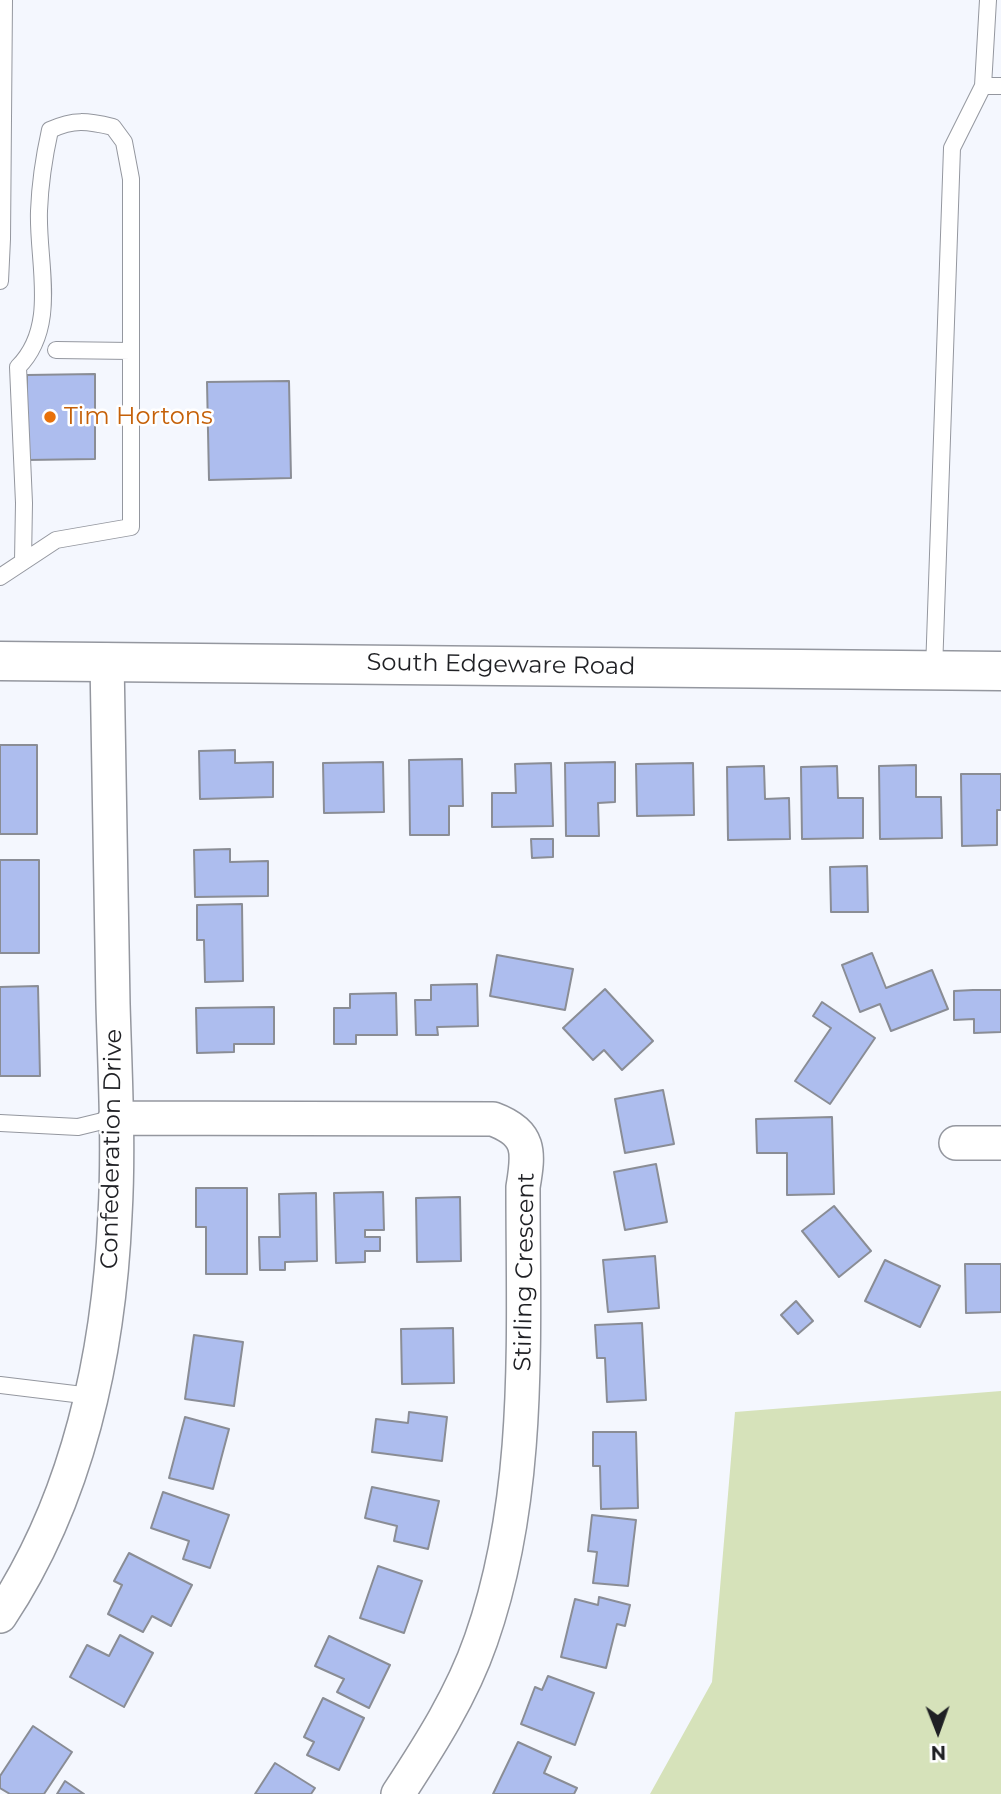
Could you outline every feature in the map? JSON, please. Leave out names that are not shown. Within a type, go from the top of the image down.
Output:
[{"type":"main road","name":"South Edgeware Road","points":[[0,661],[1001,671]]},
{"type":"street","name":"Confederation Drive","points":[[0,1616],[35,1557],[58,1501],[91,1396],[107,1310],[116,1214],[107,660]]},
{"type":"street","name":"Stirling Crescent","points":[[115,1118],[493,1119],[517,1131],[525,1145],[528,1158],[523,1187],[522,1420],[514,1508],[481,1642],[452,1707],[398,1794]]},
{"type":"street","points":[[956,1143],[1001,1143]]},
{"type":"lane","points":[[0,270],[4,0]]},
{"type":"lane","points":[[934,670],[952,148],[984,86],[988,0]]},
{"type":"lane","points":[[984,86],[1001,86]]},
{"type":"lane","points":[[0,573],[23,561],[56,540],[131,527],[131,179],[124,142],[113,127],[88,121],[67,122],[50,130],[44,156],[39,212],[43,312],[37,337],[28,357],[18,367],[24,503],[23,561]]},
{"type":"lane","points":[[56,350],[131,351]]},
{"type":"lane","points":[[0,1123],[78,1128],[115,1118]]},
{"type":"lane","points":[[0,1385],[91,1396]]},
{"type":"green space","points":[[1001,1391],[1001,1794],[650,1794],[712,1682],[735,1412]]},
{"type":"building","points":[[95,374],[95,459],[27,460],[27,375]]},
{"type":"building","points":[[289,381],[291,478],[209,480],[207,382]]},
{"type":"building","points":[[0,745],[37,745],[37,834],[0,834]]},
{"type":"building","points":[[235,750],[235,763],[273,762],[273,797],[200,799],[199,751]]},
{"type":"building","points":[[462,759],[463,806],[449,806],[449,835],[410,835],[409,760]]},
{"type":"building","points":[[383,762],[384,812],[324,813],[323,763]]},
{"type":"building","points":[[615,762],[615,802],[598,803],[599,836],[566,836],[565,763]]},
{"type":"building","points":[[551,763],[553,826],[492,827],[492,793],[516,793],[515,764]]},
{"type":"building","points":[[693,763],[694,815],[637,816],[636,764]]},
{"type":"building","points":[[916,765],[916,797],[941,797],[942,838],[880,839],[879,766]]},
{"type":"building","points":[[764,766],[765,799],[789,798],[790,839],[728,840],[727,767]]},
{"type":"building","points":[[837,766],[838,798],[863,798],[863,838],[802,839],[801,767]]},
{"type":"building","points":[[961,774],[1001,774],[997,845],[962,846]]},
{"type":"building","points":[[531,839],[553,839],[553,857],[532,858]]},
{"type":"building","points":[[230,849],[230,862],[268,861],[268,896],[195,897],[194,850]]},
{"type":"building","points":[[0,860],[39,860],[39,953],[0,953]]},
{"type":"building","points":[[867,866],[868,912],[831,912],[830,867]]},
{"type":"building","points":[[242,904],[243,981],[205,982],[204,940],[197,940],[197,905]]},
{"type":"building","points":[[872,953],[886,988],[932,970],[948,1009],[891,1031],[880,1004],[860,1012],[842,965]]},
{"type":"building","points":[[497,955],[573,969],[565,1010],[490,996]]},
{"type":"building","points":[[477,984],[478,1026],[437,1027],[438,1035],[416,1035],[415,1000],[431,1000],[431,985]]},
{"type":"building","points":[[38,986],[40,1076],[0,1076],[0,987]]},
{"type":"building","points":[[605,989],[653,1041],[622,1070],[604,1050],[593,1060],[563,1028]]},
{"type":"building","points":[[1001,990],[1001,1032],[974,1033],[974,1019],[954,1020],[954,991]]},
{"type":"building","points":[[396,993],[397,1035],[356,1035],[356,1044],[334,1044],[334,1008],[350,1008],[350,994]]},
{"type":"building","points":[[822,1002],[875,1038],[830,1104],[795,1081],[831,1028],[813,1016]]},
{"type":"building","points":[[274,1007],[274,1044],[234,1044],[234,1052],[197,1053],[196,1008]]},
{"type":"building","points":[[663,1090],[674,1144],[625,1153],[615,1099]]},
{"type":"building","points":[[832,1117],[834,1194],[787,1195],[787,1153],[757,1153],[756,1119]]},
{"type":"building","points":[[656,1164],[667,1222],[625,1230],[614,1172]]},
{"type":"building","points":[[196,1188],[247,1188],[247,1274],[206,1274],[206,1227],[196,1227]]},
{"type":"building","points":[[383,1192],[384,1230],[365,1230],[365,1237],[380,1237],[380,1251],[365,1251],[365,1262],[336,1263],[334,1193]]},
{"type":"building","points":[[316,1193],[317,1261],[285,1262],[285,1270],[260,1270],[259,1237],[280,1237],[279,1194]]},
{"type":"building","points":[[460,1197],[461,1261],[417,1262],[416,1198]]},
{"type":"building","points":[[834,1206],[871,1251],[839,1277],[802,1231]]},
{"type":"building","points":[[655,1256],[659,1308],[608,1312],[603,1260]]},
{"type":"building","points":[[885,1260],[940,1286],[920,1327],[865,1301]]},
{"type":"building","points":[[965,1264],[1001,1264],[1001,1312],[966,1313]]},
{"type":"building","points":[[796,1301],[813,1321],[798,1334],[781,1315]]},
{"type":"building","points":[[642,1323],[646,1400],[607,1402],[605,1358],[597,1358],[595,1325]]},
{"type":"building","points":[[453,1328],[454,1383],[402,1384],[401,1329]]},
{"type":"building","points":[[194,1335],[243,1342],[234,1406],[185,1399]]},
{"type":"building","points":[[409,1412],[447,1417],[442,1461],[372,1452],[376,1419],[408,1423]]},
{"type":"building","points":[[185,1417],[229,1429],[213,1489],[169,1478]]},
{"type":"building","points":[[593,1432],[636,1432],[638,1508],[601,1509],[600,1466],[593,1466]]},
{"type":"building","points":[[372,1487],[439,1501],[428,1549],[394,1541],[397,1526],[365,1518]]},
{"type":"building","points":[[163,1492],[229,1515],[210,1568],[183,1559],[189,1541],[151,1528]]},
{"type":"building","points":[[592,1515],[636,1520],[628,1586],[593,1583],[597,1552],[588,1551]]},
{"type":"building","points":[[129,1553],[192,1585],[171,1626],[152,1616],[143,1632],[108,1614],[122,1585],[114,1581]]},
{"type":"building","points":[[378,1566],[422,1581],[404,1633],[360,1618]]},
{"type":"building","points":[[599,1597],[630,1605],[625,1626],[617,1624],[606,1668],[561,1657],[575,1599],[598,1605]]},
{"type":"building","points":[[120,1635],[153,1653],[124,1707],[70,1677],[87,1645],[109,1656]]},
{"type":"building","points":[[329,1636],[390,1665],[369,1708],[337,1692],[344,1679],[315,1666]]},
{"type":"building","points":[[548,1676],[594,1693],[575,1745],[521,1724],[535,1687],[542,1690]]},
{"type":"building","points":[[323,1698],[364,1718],[339,1770],[307,1755],[314,1742],[304,1737]]},
{"type":"building","points":[[33,1726],[72,1752],[44,1794],[10,1794],[0,1788],[0,1776]]},
{"type":"building","points":[[518,1742],[551,1757],[544,1773],[577,1788],[574,1794],[493,1794]]},
{"type":"building","points":[[275,1763],[315,1788],[311,1794],[255,1794]]},
{"type":"building","points":[[65,1781],[84,1794],[57,1794]]},
{"type":"place","name":"Tim Hortons","points":[[50,417]]}]
